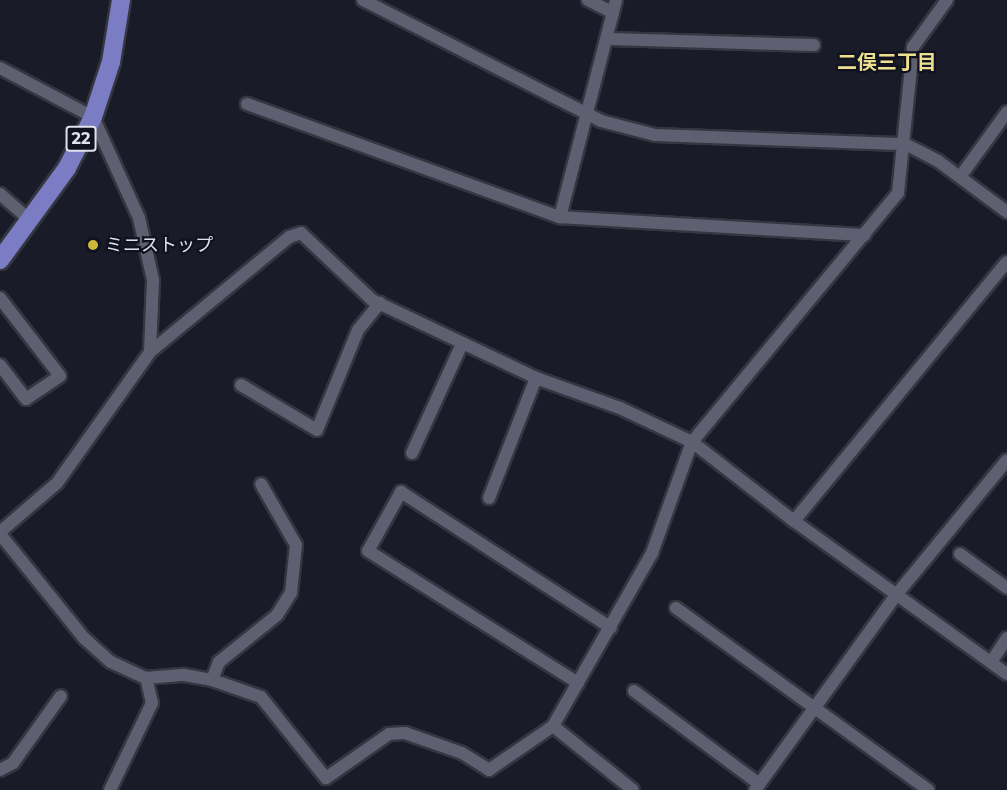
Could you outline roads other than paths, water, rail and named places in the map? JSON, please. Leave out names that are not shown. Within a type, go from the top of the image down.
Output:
[{"type":"main road","name":"22","points":[[0,260],[31,221],[67,168],[93,117],[111,62],[121,0]]},
{"type":"street","points":[[363,0],[587,114],[656,135],[906,144],[960,177],[1007,213]]},
{"type":"street","points":[[588,0],[613,13]]},
{"type":"street","points":[[560,217],[608,39],[616,0]]},
{"type":"street","points":[[947,0],[912,47],[906,144],[898,193],[692,442],[652,553],[553,726],[489,770],[462,753],[405,733],[388,734],[326,778],[261,697],[212,680],[184,675],[146,678],[111,662],[84,638],[0,533],[57,483],[150,352],[289,237],[301,233],[380,303],[536,378],[621,408],[692,442],[794,521],[1007,674]]},
{"type":"street","points":[[608,39],[813,45]]},
{"type":"street","points":[[0,68],[93,117],[139,218],[153,280],[150,352]]},
{"type":"street","points":[[247,104],[560,217],[864,235]]},
{"type":"street","points":[[960,177],[1007,112]]},
{"type":"street","points":[[0,194],[31,221]]},
{"type":"street","points":[[794,521],[1007,262]]},
{"type":"street","points":[[0,298],[60,376],[26,399],[0,365]]},
{"type":"street","points":[[241,385],[317,430],[358,330],[380,303]]},
{"type":"street","points":[[412,453],[462,344]]},
{"type":"street","points":[[489,498],[536,378]]},
{"type":"street","points":[[634,691],[757,787],[897,594],[1007,460]]},
{"type":"street","points":[[212,680],[219,662],[277,615],[291,593],[296,545],[261,484]]},
{"type":"street","points":[[578,683],[368,551],[401,492],[611,628]]},
{"type":"street","points":[[960,554],[1007,588]]},
{"type":"street","points":[[676,608],[812,710],[928,790]]},
{"type":"street","points":[[991,662],[1007,639]]},
{"type":"street","points":[[110,790],[152,703],[146,678]]},
{"type":"street","points":[[0,770],[13,763],[61,696]]},
{"type":"street","points":[[553,726],[633,790]]},
{"type":"place","name":"ミニストップ","points":[[93,245]]},
{"type":"district","name":"二俣三丁目","points":[[887,62]]}]
